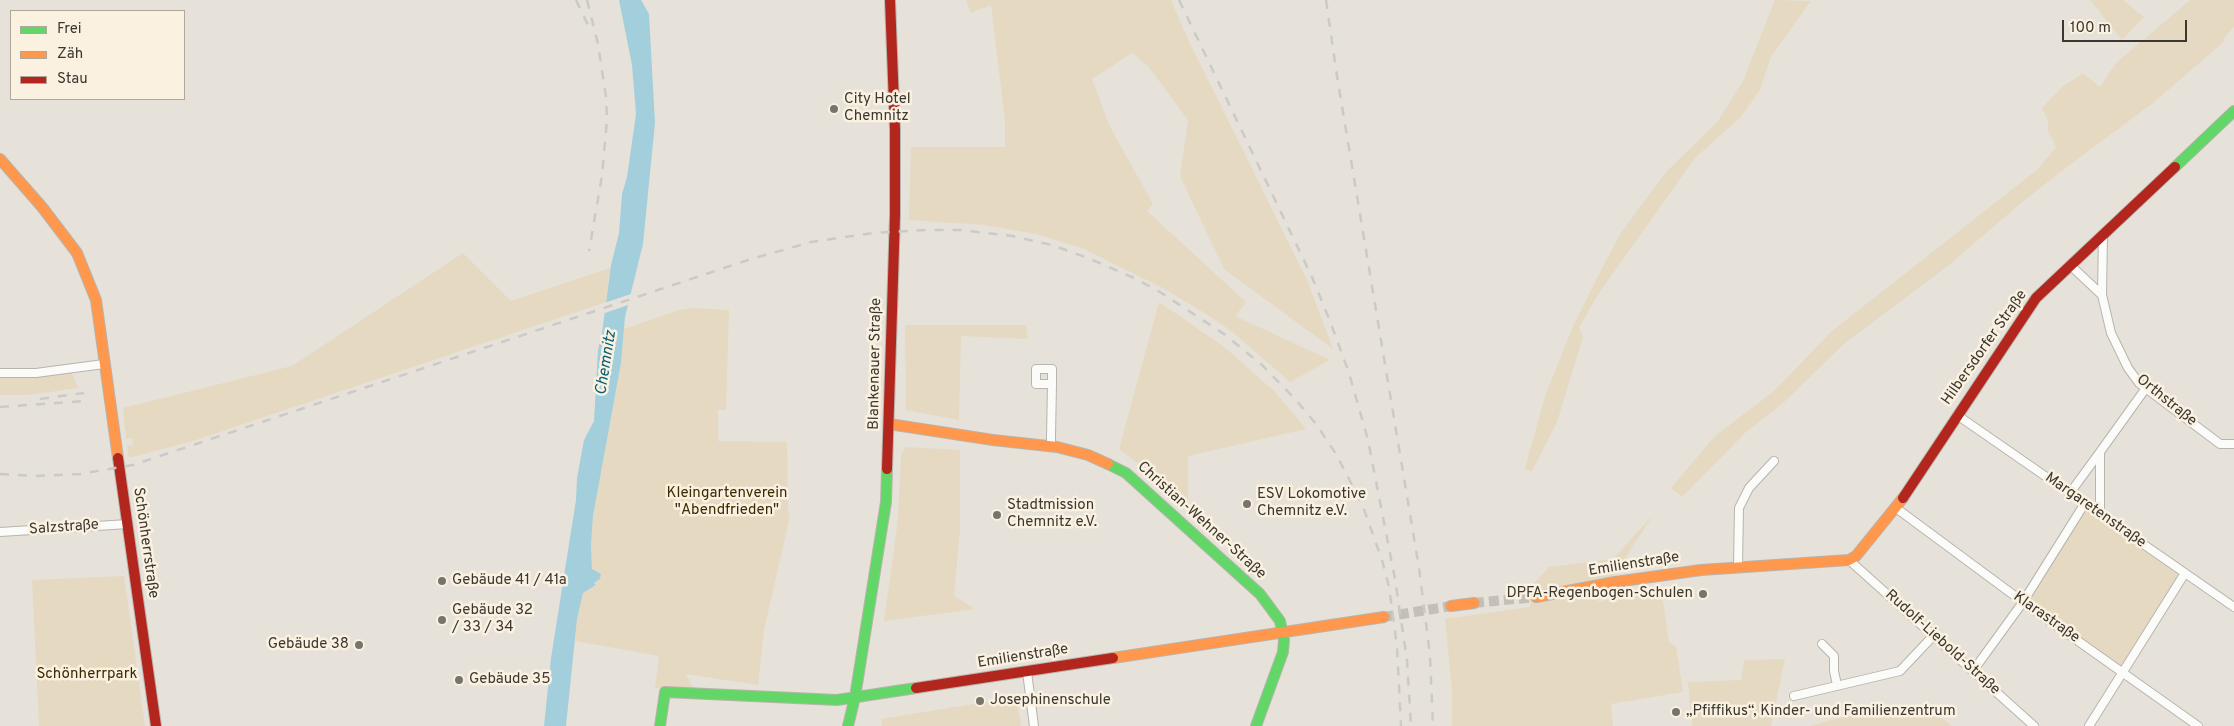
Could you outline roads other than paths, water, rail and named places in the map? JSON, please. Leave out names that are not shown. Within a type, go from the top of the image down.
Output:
[{"type":"main road","name":"Blankenauer Straße","points":[[848,726],[856,697],[886,502],[895,215],[895,130],[890,0]]},
{"type":"main road","name":"Hilbersdorfer Straße","points":[[1850,560],[1856,556],[1896,508],[2036,298],[2234,112]]},
{"type":"main road","name":"Schönherrstraße","points":[[0,159],[42,207],[77,253],[96,300],[156,726]]},
{"type":"main road","name":"Christian-Wehner-Straße","points":[[889,424],[993,440],[1051,446],[1088,455],[1126,473],[1260,594],[1274,612],[1283,632]]},
{"type":"main road","name":"Emilienstraße","points":[[1536,597],[1648,578],[1738,566],[1850,560]]},
{"type":"main road","points":[[1451,606],[1474,603]]},
{"type":"main road","name":"Emilienstraße","points":[[660,726],[665,692],[837,700],[1384,617]]},
{"type":"main road","points":[[1256,726],[1283,652],[1283,632]]},
{"type":"street","name":"Orthstraße","points":[[2103,234],[2102,295],[2111,333],[2128,368],[2139,383],[2220,444],[2234,451]]},
{"type":"street","points":[[2070,265],[2102,295]]},
{"type":"street","points":[[0,373],[36,373],[104,364]]},
{"type":"street","points":[[1051,446],[1052,384]]},
{"type":"street","points":[[2070,493],[2146,388]]},
{"type":"street","name":"Margaretenstraße","points":[[1957,415],[2234,607]]},
{"type":"street","points":[[2220,444],[2234,444]]},
{"type":"street","points":[[2100,452],[2100,514]]},
{"type":"street","points":[[1738,566],[1737,530],[1739,508],[1749,488],[1774,461]]},
{"type":"street","points":[[1973,671],[2022,602],[2085,503]]},
{"type":"street","name":"Klarastraße","points":[[1896,508],[2022,602],[2124,672],[2198,726]]},
{"type":"street","name":"Salzstraße","points":[[0,532],[128,524]]},
{"type":"street","name":"Rudolf-Liebold-Straße","points":[[1850,560],[2034,726]]},
{"type":"street","points":[[2088,726],[2185,573]]},
{"type":"street","points":[[1794,696],[1900,671],[1934,635]]},
{"type":"street","points":[[1822,644],[1834,656],[1834,671],[1837,685]]},
{"type":"street","points":[[1027,672],[1034,726]]},
{"type":"water","name":"Chemnitz","points":[[619,0],[641,0],[649,14],[655,123],[643,244],[625,317],[621,363],[593,516],[592,569],[601,574],[600,579],[594,583],[596,585],[583,593],[577,619],[566,726],[544,726],[551,658],[576,500],[577,478],[584,440],[594,421],[598,350],[611,265],[619,233],[622,194],[627,177],[636,114],[632,65]]},
{"type":"tunnel","points":[[1474,603],[1536,597]]},
{"type":"tunnel","points":[[1384,617],[1451,606]]},
{"type":"railway","points":[[576,0],[588,25]]},
{"type":"railway","points":[[587,0],[598,44],[606,97],[607,120],[602,176],[589,251]]},
{"type":"railway","points":[[1179,0],[1312,277],[1349,373],[1368,440],[1395,579],[1407,660],[1411,726]]},
{"type":"railway","points":[[1326,0],[1419,568],[1430,655],[1433,726]]},
{"type":"railway","points":[[0,474],[34,476],[80,474],[133,465],[748,260],[811,242],[873,233],[926,230],[961,230],[1012,236],[1052,245],[1088,258],[1134,278],[1160,292],[1224,334],[1262,365],[1316,424],[1336,454],[1362,504],[1382,560],[1389,587],[1397,647],[1401,726]]},
{"type":"railway","points":[[40,399],[84,393]]},
{"type":"railway","points":[[0,407],[86,401]]},
{"type":"place","name":"City Hotel Chemnitz","points":[[834,109]]},
{"type":"place","name":"ESV Lokomotive Chemnitz e.V.","points":[[1247,504]]},
{"type":"place","name":"Stadtmission Chemnitz e.V.","points":[[997,515]]},
{"type":"place","name":"Gebäude 41 / 41a","points":[[442,581]]},
{"type":"place","name":"DPFA-Regenbogen-Schulen","points":[[1703,594]]},
{"type":"place","name":"Gebäude 32 / 33 / 34","points":[[442,620]]},
{"type":"place","name":"Gebäude 38","points":[[359,645]]},
{"type":"place","name":"Gebäude 35","points":[[459,680]]},
{"type":"place","name":"Josephinenschule","points":[[980,701]]},
{"type":"place","name":"„Pfiffikus“, Kinder- und Familienzentrum","points":[[1676,712]]},
{"type":"park label","name":"Kleingartenverein \"Abendfrieden\"","points":[[727,502]]},
{"type":"park label","name":"Schönherrpark","points":[[87,675]]}]
